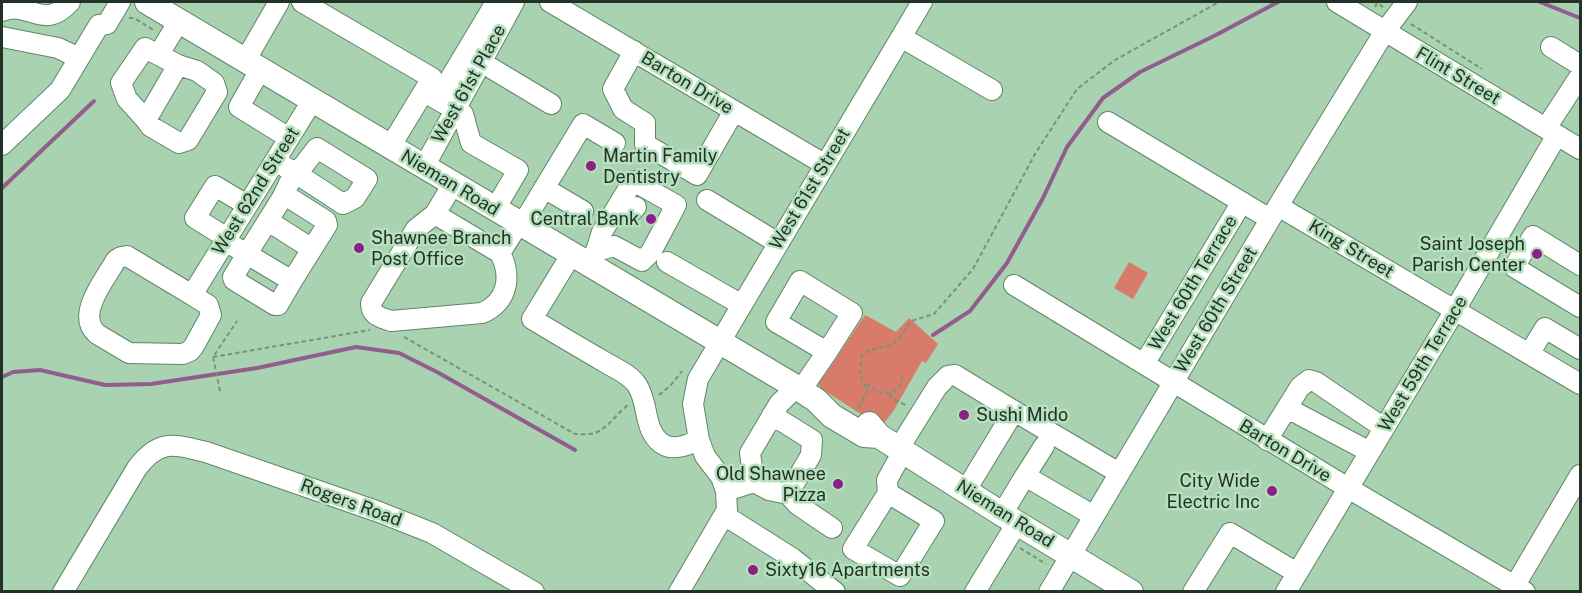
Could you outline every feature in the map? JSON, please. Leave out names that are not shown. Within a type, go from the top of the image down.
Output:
[{"type":"main road","name":"Nieman Road","points":[[147,2],[520,224],[585,257],[720,343],[804,393],[832,416],[864,435],[894,445],[1009,518],[1131,591]]},
{"type":"street","points":[[2,11],[20,7],[43,15],[52,14],[61,12],[69,2]]},
{"type":"street","points":[[279,2],[253,65],[239,107],[289,138]]},
{"type":"street","points":[[302,2],[432,78],[439,100],[463,114],[471,143],[518,170],[495,209]]},
{"type":"street","points":[[390,147],[439,100],[496,2]]},
{"type":"street","name":"West 61st Place","points":[[424,166],[439,100],[481,62],[514,2]]},
{"type":"street","name":"Barton Drive","points":[[550,2],[824,164]]},
{"type":"street","name":"West 61st Street","points":[[720,343],[922,2]]},
{"type":"street","name":"Flint Street","points":[[1337,2],[1581,149]]},
{"type":"street","name":"West 60th Street","points":[[1049,591],[1274,212],[1385,31],[1407,2]]},
{"type":"street","points":[[2,145],[60,90],[99,25],[106,24],[122,9]]},
{"type":"street","points":[[159,54],[179,21]]},
{"type":"street","points":[[2,37],[58,48],[79,58]]},
{"type":"street","points":[[901,37],[992,90]]},
{"type":"street","points":[[1551,46],[1581,65]]},
{"type":"street","points":[[145,48],[178,65],[197,71],[214,83],[217,92],[188,140],[179,143],[150,126],[126,99],[121,83],[145,48]]},
{"type":"street","points":[[634,51],[613,88],[623,110],[645,123],[645,144],[697,175],[734,111]]},
{"type":"street","points":[[481,62],[551,104]]},
{"type":"street","points":[[146,120],[178,65]]},
{"type":"street","name":"West 59th Terrace","points":[[1294,585],[1348,488],[1489,252],[1581,76]]},
{"type":"street","name":"West 62nd Street","points":[[196,288],[312,101]]},
{"type":"street","name":"King Street","points":[[1108,122],[1242,202],[1274,212],[1455,310],[1581,384]]},
{"type":"street","points":[[500,253],[544,188],[583,124],[615,143]]},
{"type":"street","points":[[275,161],[294,173],[282,198],[233,277],[234,280],[275,305],[278,305],[327,225],[326,221],[293,200]]},
{"type":"street","points":[[435,214],[500,253],[507,272],[507,285],[496,305],[482,313],[391,321],[377,316],[371,308],[371,303],[416,229],[435,214],[453,184]]},
{"type":"street","points":[[247,205],[215,186],[195,219],[292,281]]},
{"type":"street","points":[[544,188],[583,211]]},
{"type":"street","points":[[585,257],[614,246],[642,261],[651,252],[676,205],[640,194],[613,214],[585,257],[531,319],[632,379],[645,399],[647,421],[661,444],[680,447],[699,440]]},
{"type":"street","points":[[707,200],[778,243]]},
{"type":"street","name":"West 60th Terrace","points":[[1144,364],[1242,202]]},
{"type":"street","points":[[276,226],[312,249]]},
{"type":"street","points":[[1514,267],[1533,236],[1581,265]]},
{"type":"street","points":[[1489,252],[1581,307]]},
{"type":"street","points":[[121,256],[127,256],[196,288],[208,305],[211,315],[194,346],[183,354],[129,353],[97,334],[89,320],[88,309],[116,260],[121,256]]},
{"type":"street","points":[[668,262],[742,305]]},
{"type":"street","name":"Barton Drive","points":[[1014,285],[1517,589]]},
{"type":"street","points":[[1529,354],[1545,328],[1581,349]]},
{"type":"street","points":[[679,591],[727,510],[726,491],[721,477],[705,456],[699,440],[693,404],[698,379],[720,343]]},
{"type":"street","points":[[754,482],[750,453],[779,404],[804,393],[827,352]]},
{"type":"street","points":[[888,493],[887,480],[894,445],[920,414],[937,387],[948,376],[955,375],[1119,473]]},
{"type":"street","points":[[1267,440],[1300,387],[1309,380],[1316,382],[1384,428]]},
{"type":"street","points":[[1287,408],[1370,452]]},
{"type":"street","points":[[966,489],[1014,411]]},
{"type":"street","points":[[772,416],[812,440],[811,455],[788,494]]},
{"type":"street","name":"Rogers Road","points":[[63,591],[147,454],[168,445],[206,452],[379,512],[432,533],[534,591]]},
{"type":"street","points":[[975,591],[1009,518],[1025,476],[1044,446]]},
{"type":"street","points":[[1517,589],[1581,475]]},
{"type":"street","points":[[1025,476],[1094,516]]},
{"type":"street","points":[[726,491],[754,482],[769,490],[788,494],[798,505],[832,528]]},
{"type":"street","points":[[724,515],[792,558],[835,591]]},
{"type":"street","points":[[1193,591],[1230,533],[1294,585]]},
{"type":"path","points":[[859,409],[867,391],[860,374],[862,355],[869,349],[891,345],[897,341],[911,321],[934,315],[973,269],[1035,154],[1077,89],[1115,60],[1219,2]]},
{"type":"path","points":[[122,9],[149,28]]},
{"type":"path","points":[[220,392],[213,357],[237,321]]},
{"type":"path","points":[[213,357],[356,331],[379,330]]},
{"type":"path","points":[[399,334],[575,434]]},
{"type":"path","points":[[890,394],[900,386],[902,377],[899,377]]},
{"type":"path","points":[[865,384],[879,392],[890,394],[920,414]]},
{"type":"shaded area","points":[[1129,262],[1148,273],[1133,299],[1114,288]]},
{"type":"shaded area","points":[[865,315],[896,332],[909,318],[938,344],[926,363],[922,361],[894,410],[881,427],[822,389],[815,379],[817,375],[825,375]]},
{"type":"waterway","points":[[933,335],[970,311],[1007,263],[1043,198],[1067,147],[1103,98],[1140,72],[1278,2]]},
{"type":"waterway","points":[[1540,2],[1580,18]]},
{"type":"waterway","points":[[2,188],[94,101]]},
{"type":"waterway","points":[[2,377],[13,372],[40,370],[105,385],[151,384],[257,368],[356,347],[399,353],[575,450]]},
{"type":"place","name":"Martin Family Dentistry","points":[[591,166]]},
{"type":"place","name":"Central Bank","points":[[651,219]]},
{"type":"place","name":"Shawnee Branch Post Office","points":[[359,248]]},
{"type":"place","name":"Saint Joseph Parish Center","points":[[1537,254]]},
{"type":"place","name":"Sushi Mido","points":[[964,415]]},
{"type":"place","name":"Old Shawnee Pizza","points":[[838,484]]},
{"type":"place","name":"City Wide Electric Inc","points":[[1272,491]]},
{"type":"place","name":"Sixty16 Apartments","points":[[753,570]]}]
